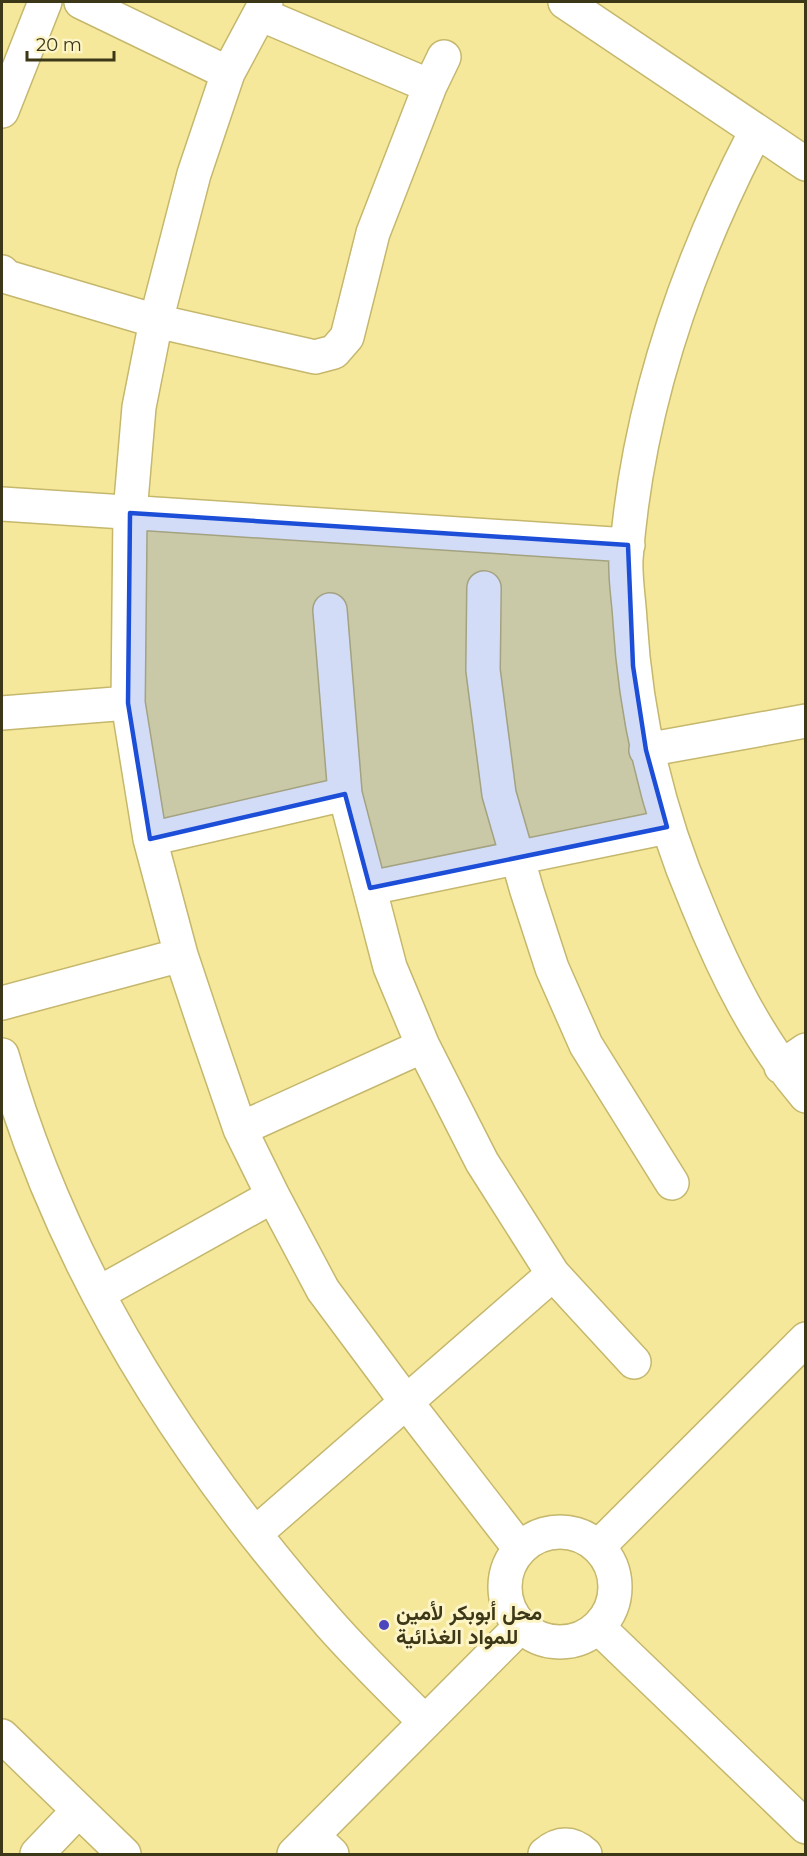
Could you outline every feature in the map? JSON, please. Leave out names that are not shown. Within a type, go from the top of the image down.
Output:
[{"type":"street","points":[[2,111],[45,2]]},
{"type":"street","points":[[81,2],[228,73]]},
{"type":"street","points":[[565,2],[755,133],[806,164]]},
{"type":"street","points":[[430,86],[263,8],[228,73],[194,174],[156,321],[139,407],[130,513],[128,703],[150,839],[181,955],[240,1129],[324,1290],[407,1403],[520,1549]]},
{"type":"street","points":[[2,272],[7,277],[156,321],[315,357],[334,352],[347,337],[373,233],[430,86],[444,57]]},
{"type":"street","points":[[755,133],[726,189],[668,335],[649,405],[626,561],[633,666],[646,750],[667,827],[710,937],[742,1003],[793,1058],[806,1096]]},
{"type":"street","points":[[2,504],[628,545]]},
{"type":"street","points":[[484,588],[483,670],[499,794],[552,968],[586,1045],[672,1183]]},
{"type":"street","points":[[330,610],[345,794],[390,967],[423,1047],[482,1162],[553,1274],[633,1362]]},
{"type":"street","points":[[2,713],[128,703]]},
{"type":"street","points":[[646,750],[806,722]]},
{"type":"street","points":[[150,839],[345,794]]},
{"type":"street","points":[[370,888],[667,827]]},
{"type":"street","points":[[2,1003],[181,955]]},
{"type":"street","points":[[240,1129],[423,1047]]},
{"type":"street","points":[[2,1055],[16,1107],[46,1186],[140,1369],[186,1438],[256,1533],[330,1625],[425,1722]]},
{"type":"street","points":[[99,1293],[273,1196]]},
{"type":"street","points":[[256,1533],[553,1274]]},
{"type":"street","points":[[598,1547],[806,1339]]},
{"type":"street","points":[[559,1532],[573,1533],[598,1547],[609,1562],[614,1587],[609,1613],[598,1627],[584,1637],[551,1642],[535,1636],[521,1626],[511,1612],[506,1596],[506,1579],[510,1563],[520,1549],[531,1540],[559,1532]]},
{"type":"street","points":[[313,1848],[425,1722],[521,1626]]},
{"type":"street","points":[[598,1627],[806,1827]]},
{"type":"street","points":[[2,1736],[124,1854]]},
{"type":"street","points":[[37,1854],[78,1812]]},
{"type":"street","points":[[545,1854],[563,1844],[576,1846],[585,1854]]},
{"type":"highlighted area","points":[[130,513],[628,545],[633,666],[646,750],[667,827],[370,888],[345,794],[150,839],[128,703]]},
{"type":"place","name":"محل أبوبكر لأمين للمواد الغذائية","points":[[384,1625]]}]
